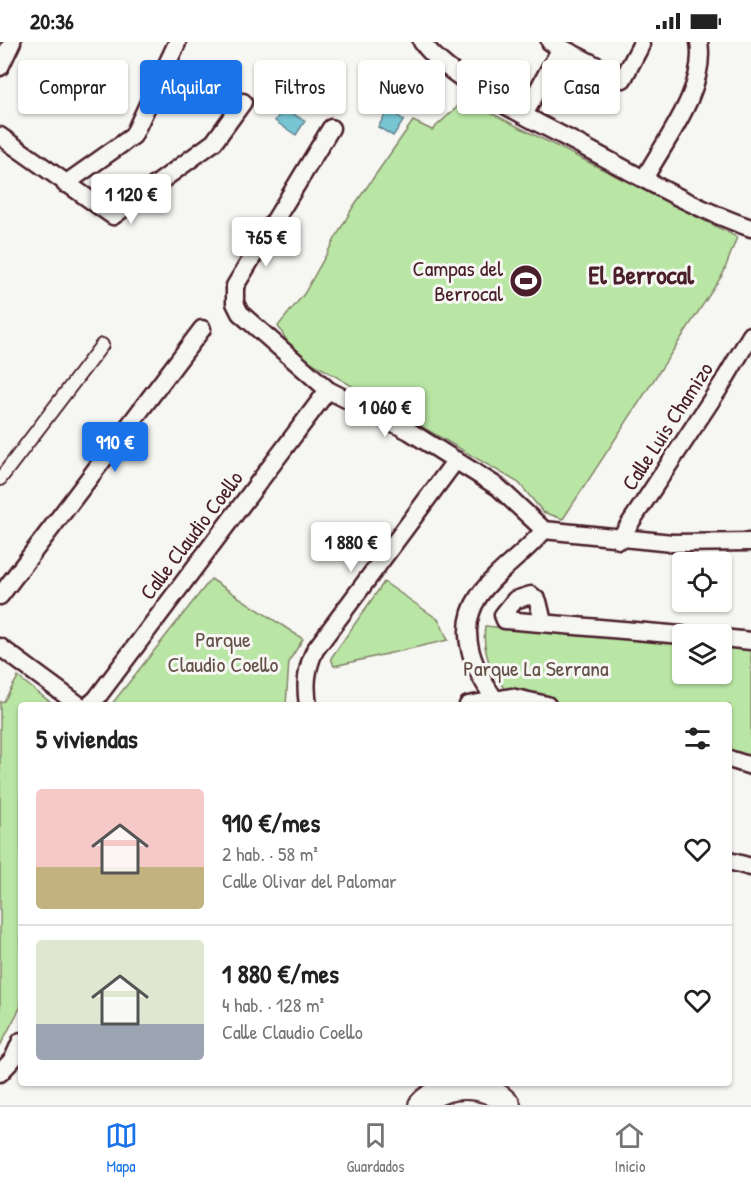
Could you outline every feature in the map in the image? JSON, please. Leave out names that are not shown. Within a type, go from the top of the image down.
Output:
[{"type":"main road","points":[[452,1089],[505,1096]]},
{"type":"street","points":[[0,67],[12,42]]},
{"type":"street","points":[[422,42],[432,55],[480,90],[524,115],[644,179],[751,228]]},
{"type":"street","points":[[644,179],[697,85],[702,59],[699,42]]},
{"type":"street","points":[[65,184],[133,136],[177,43]]},
{"type":"street","points":[[524,115],[555,45],[623,79],[641,45]]},
{"type":"street","points":[[0,136],[113,216],[214,142],[243,102]]},
{"type":"street","points":[[331,128],[235,286],[233,295],[240,313],[328,390],[409,431],[498,487],[544,530],[619,540],[672,543],[751,542]]},
{"type":"street","points":[[0,596],[202,329]]},
{"type":"street","name":"Calle Luis Chamizo","points":[[619,540],[722,384],[751,335]]},
{"type":"street","points":[[0,479],[102,345]]},
{"type":"street","name":"Calle Claudio Coello","points":[[92,702],[328,390]]},
{"type":"street","points":[[308,702],[306,685],[309,664],[315,650],[456,460]]},
{"type":"street","points":[[534,702],[511,697],[497,702],[470,657],[467,625],[479,596],[544,530]]},
{"type":"street","points":[[543,622],[672,634]]},
{"type":"street","points":[[732,639],[751,641]]},
{"type":"street","points":[[0,647],[75,702]]},
{"type":"street","points":[[732,760],[751,766]]},
{"type":"street","points":[[732,862],[751,867]]},
{"type":"street","points":[[0,1073],[13,1059],[18,1048]]},
{"type":"green space","points":[[457,107],[457,114],[493,114],[737,237],[723,274],[563,519],[543,512],[519,483],[309,361],[287,341],[278,326],[304,294],[353,207],[413,121],[432,130]]},
{"type":"green space","name":"Parque Claudio Coello","points":[[211,579],[303,639],[289,661],[286,702],[113,702]]},
{"type":"green space","points":[[384,582],[439,620],[448,640],[334,666],[331,658]]},
{"type":"green space","name":"Parque La Serrana","points":[[485,626],[672,643],[672,684],[732,684],[732,648],[751,650],[751,776],[732,770],[732,702],[516,702],[497,678],[485,649]]},
{"type":"green space","points":[[18,677],[50,702],[18,702],[18,1012],[0,1046],[0,702],[4,701]]},
{"type":"water","points":[[279,114],[293,114],[305,121],[296,135],[275,121]]},
{"type":"water","points":[[386,114],[394,114],[404,120],[393,136],[378,127]]},
{"type":"place","name":"Campas del Berrocal","points":[[526,281]]},
{"type":"district","name":"El Berrocal","points":[[641,274]]}]
